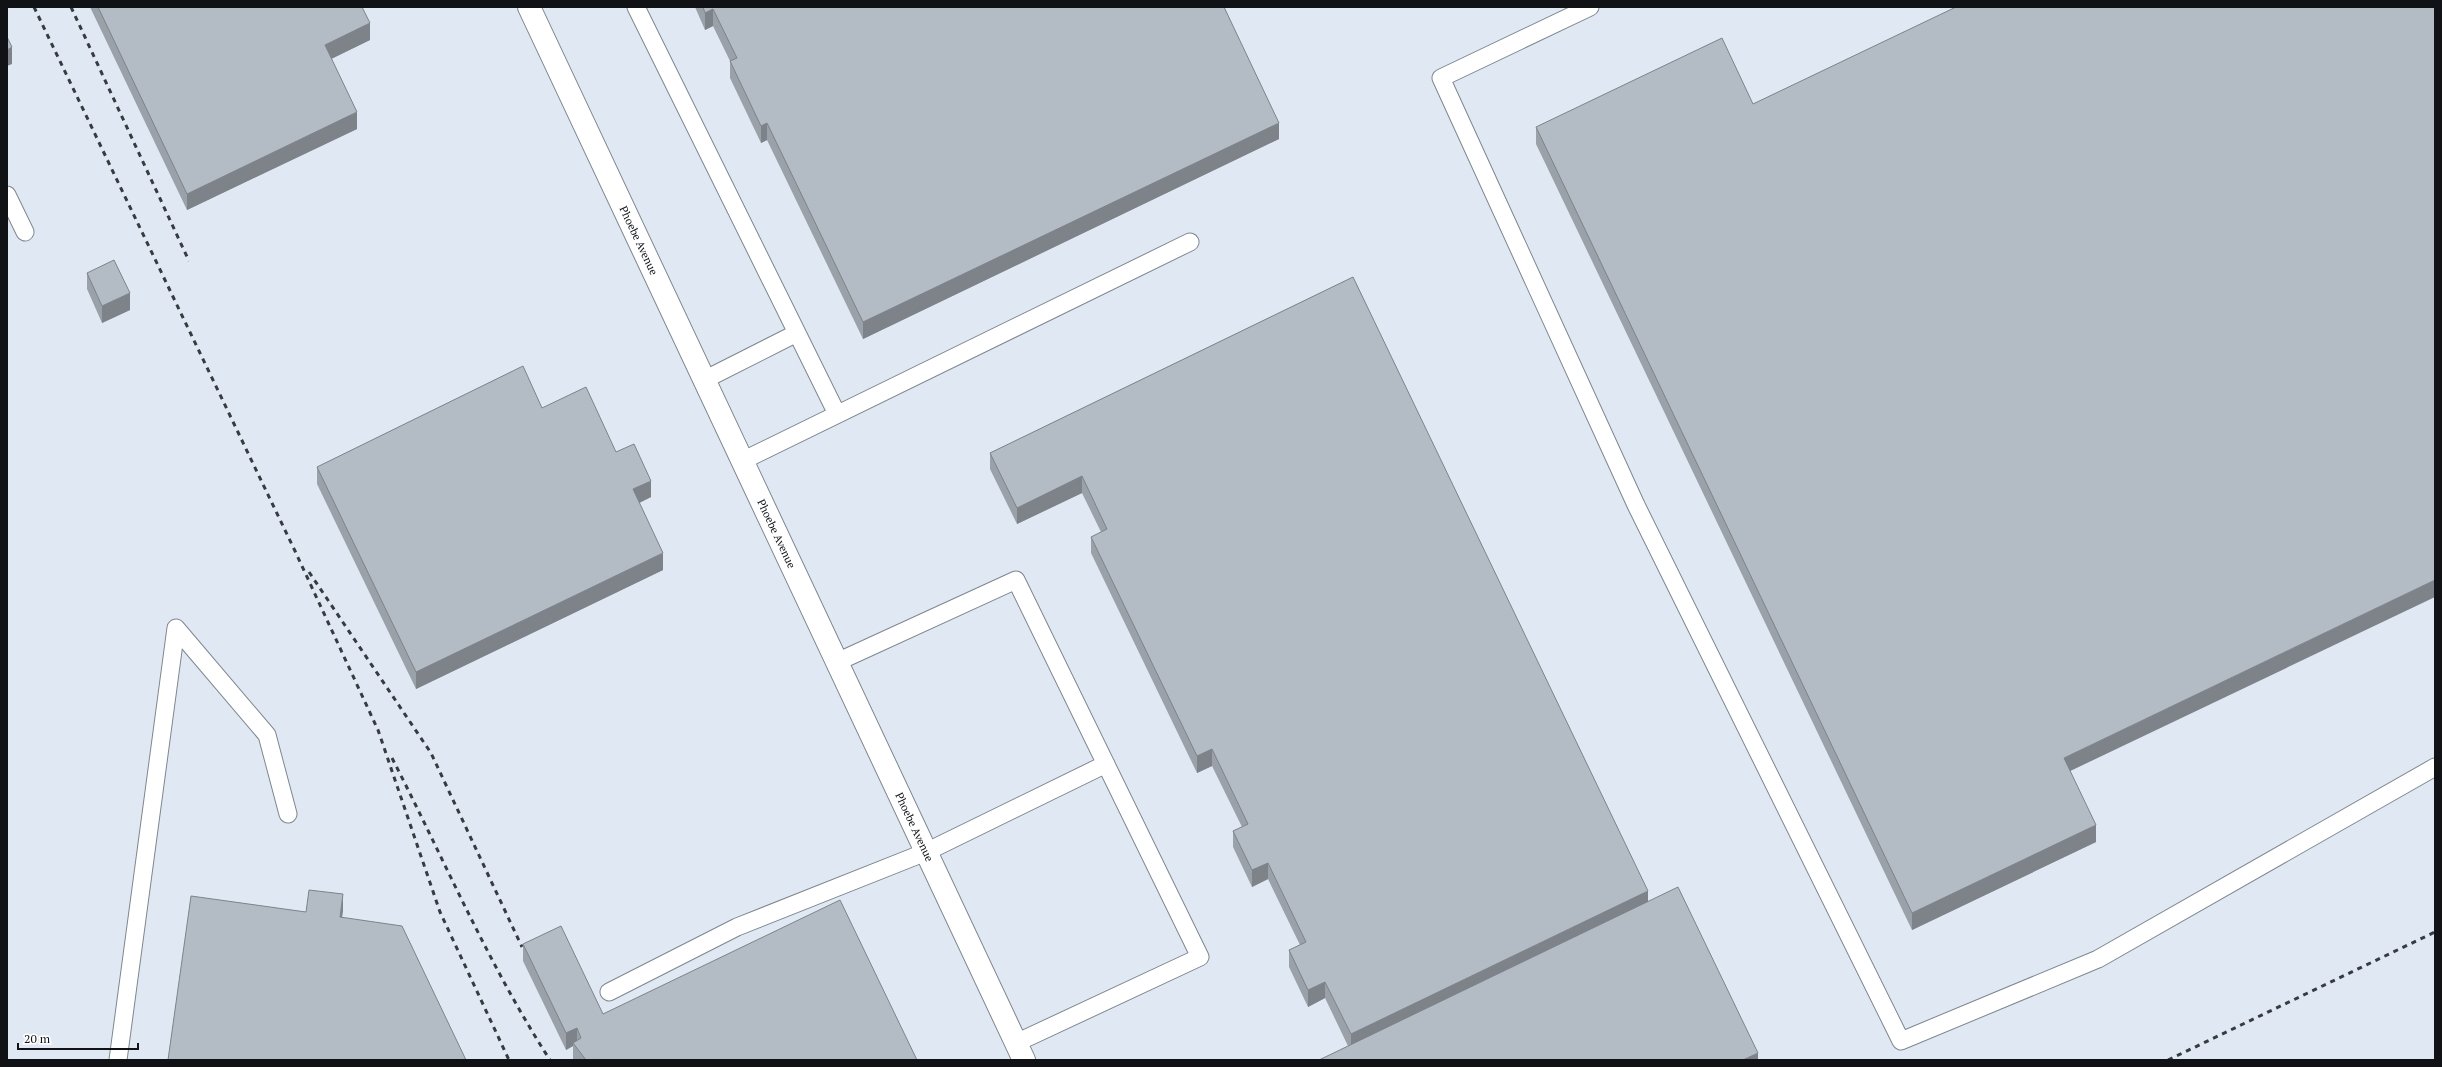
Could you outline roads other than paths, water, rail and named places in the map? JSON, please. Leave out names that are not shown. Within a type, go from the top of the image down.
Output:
[{"type":"street","name":"Phoebe Avenue","points":[[529,7],[1020,1052]]},
{"type":"lane","points":[[636,7],[837,414]]},
{"type":"lane","points":[[1590,7],[1441,78],[1636,505],[1901,1041],[2098,959],[2435,767]]},
{"type":"lane","points":[[7,195],[25,232]]},
{"type":"lane","points":[[742,461],[1190,242]]},
{"type":"lane","points":[[704,380],[797,333]]},
{"type":"lane","points":[[837,662],[1016,580],[1200,957],[1020,1052]]},
{"type":"lane","points":[[118,1060],[176,628],[267,735],[288,814]]},
{"type":"lane","points":[[609,992],[737,927],[926,852],[1106,764]]},
{"type":"railway","points":[[34,7],[295,551],[378,730],[440,912],[509,1060]]},
{"type":"railway","points":[[71,7],[189,261]]},
{"type":"railway","points":[[309,572],[431,753],[522,947]]},
{"type":"railway","points":[[392,758],[486,949],[506,987],[550,1060]]},
{"type":"railway","points":[[2168,1060],[2435,932]]}]
